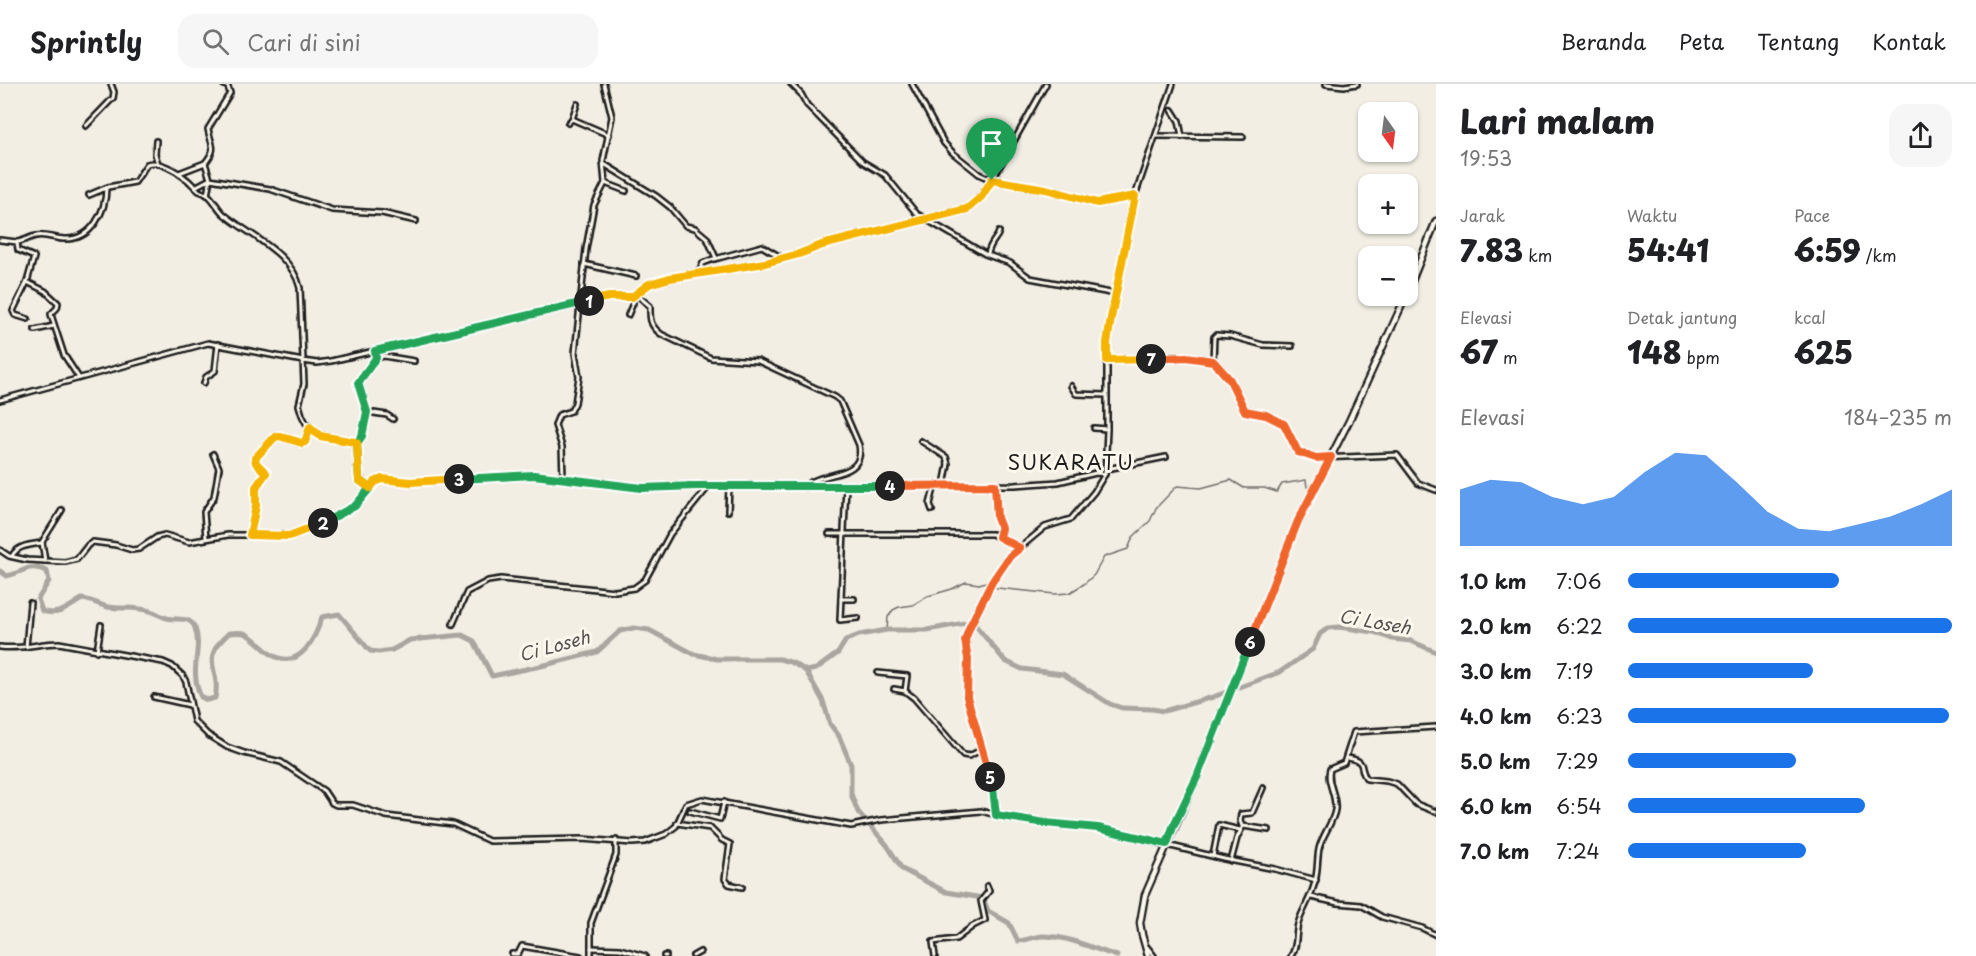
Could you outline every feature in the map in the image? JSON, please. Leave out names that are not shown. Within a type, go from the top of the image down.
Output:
[{"type":"main road","points":[[1418,265],[1436,221]]},
{"type":"main road","points":[[1148,956],[1140,923],[1145,895],[1197,777],[1298,521],[1378,361],[1401,306]]},
{"type":"street","points":[[86,126],[113,98],[114,92],[111,84]]},
{"type":"street","points":[[178,173],[205,163],[213,150],[208,132],[209,126],[230,93],[228,87],[223,84]]},
{"type":"street","points":[[563,478],[562,447],[555,425],[559,415],[571,411],[575,403],[579,377],[575,353],[584,264],[594,205],[605,183],[604,149],[612,117],[604,84]]},
{"type":"street","points":[[791,84],[801,94],[807,105],[863,162],[885,175],[911,209],[988,255],[1006,261],[1035,279],[1116,294]]},
{"type":"street","points":[[912,84],[944,142],[953,153],[979,174],[992,180],[1046,189],[1097,203],[1135,196]]},
{"type":"street","points":[[628,315],[634,296],[649,284],[699,272],[745,267],[799,254],[822,245],[967,209],[981,197],[992,180],[1046,84]]},
{"type":"street","points":[[996,815],[993,788],[967,697],[968,659],[965,643],[971,623],[991,583],[1010,556],[1045,527],[1073,517],[1094,492],[1106,472],[1107,343],[1135,196],[1173,84]]},
{"type":"street","points":[[1326,84],[1344,86],[1357,84]]},
{"type":"street","points":[[568,123],[572,119],[577,104]]},
{"type":"street","points":[[1172,110],[1179,122],[1182,136]]},
{"type":"street","points":[[572,119],[609,135]]},
{"type":"street","points":[[1156,136],[1243,137]]},
{"type":"street","points":[[156,141],[155,154],[158,164]]},
{"type":"street","points":[[205,163],[210,179],[207,195]]},
{"type":"street","points":[[89,195],[106,188],[134,183],[147,164],[158,164],[178,173],[207,195],[222,213],[253,236],[266,242],[287,264],[300,288],[304,384],[299,405],[310,427],[320,436],[357,443]]},
{"type":"street","points":[[603,164],[656,196],[670,207],[686,226],[695,228],[707,239],[716,255],[715,259]]},
{"type":"street","points":[[195,187],[210,179],[266,188],[332,210],[382,213],[416,221]]},
{"type":"street","points":[[605,183],[626,191]]},
{"type":"street","points":[[0,240],[17,242],[40,236],[67,239],[78,237],[92,227],[99,217],[105,201],[106,188]]},
{"type":"street","points":[[988,255],[991,243],[999,232]]},
{"type":"street","points":[[17,242],[18,250],[34,257],[27,282],[13,311],[15,315],[28,319]]},
{"type":"street","points":[[699,272],[703,263],[762,246],[782,258]]},
{"type":"street","points":[[584,264],[636,276]]},
{"type":"street","points":[[27,282],[45,291],[58,303],[57,308],[51,314],[64,355],[79,378]]},
{"type":"street","points":[[0,400],[199,344],[218,344],[317,363],[331,362],[609,297],[634,296],[650,306],[650,322],[661,334],[711,358],[758,361],[840,401],[859,445],[858,460],[843,473],[811,481],[805,487]]},
{"type":"street","points":[[35,330],[55,326]]},
{"type":"street","points":[[1213,361],[1215,335],[1230,336],[1263,345],[1292,346]]},
{"type":"street","points":[[204,383],[206,377],[215,371],[218,344]]},
{"type":"street","points":[[375,351],[376,358]]},
{"type":"street","points":[[370,488],[359,480],[357,443],[362,436],[367,412],[358,383],[376,358],[384,356],[414,361]]},
{"type":"street","points":[[1107,360],[1186,357],[1213,361],[1230,380],[1245,411],[1266,415],[1284,424],[1298,452],[1316,458],[1397,455],[1418,483],[1436,490]]},
{"type":"street","points":[[1071,386],[1076,394],[1106,395]]},
{"type":"street","points":[[367,412],[393,418]]},
{"type":"street","points":[[250,535],[256,506],[256,487],[266,473],[256,463],[256,457],[278,436],[303,443],[310,427]]},
{"type":"street","points":[[1094,428],[1107,429]]},
{"type":"street","points":[[921,441],[946,457],[948,464],[944,485]]},
{"type":"street","points":[[206,538],[204,512],[214,496],[219,468],[213,454]]},
{"type":"street","points":[[0,550],[11,556],[45,561],[75,561],[88,544],[93,542],[116,544],[132,550],[139,549],[160,535],[170,535],[189,542],[206,538],[250,535],[289,536],[318,526],[355,506],[375,482],[382,479],[410,482],[534,475],[631,488],[1038,484],[1106,472],[1166,457]]},
{"type":"street","points":[[932,510],[930,504],[935,485]]},
{"type":"street","points":[[995,485],[997,518],[1001,528],[999,537]]},
{"type":"street","points":[[453,624],[467,592],[492,580],[615,591],[634,588],[645,580],[670,534],[709,486]]},
{"type":"street","points":[[728,511],[729,486]]},
{"type":"street","points":[[846,486],[840,621],[858,618]]},
{"type":"street","points":[[45,561],[42,543],[62,510]]},
{"type":"street","points":[[829,534],[992,534],[1020,548]]},
{"type":"street","points":[[11,556],[17,549],[42,543]]},
{"type":"street","points":[[841,599],[854,599]]},
{"type":"street","points":[[26,647],[30,603]]},
{"type":"street","points":[[97,651],[101,625]]},
{"type":"street","points":[[0,647],[15,649],[59,643],[163,662],[172,666],[183,676],[194,721],[208,735],[227,747],[281,762],[324,791],[336,805],[353,805],[386,816],[453,824],[489,841],[616,840],[645,842],[666,834],[677,823],[684,806],[690,802],[702,800],[724,802],[851,826],[981,811],[1045,823],[1098,828],[1316,880]]},
{"type":"street","points":[[878,673],[906,676],[905,691]]},
{"type":"street","points":[[894,689],[905,691],[914,699],[963,755],[969,756],[981,750]]},
{"type":"street","points":[[154,698],[190,705]]},
{"type":"street","points":[[1291,956],[1296,942],[1298,923],[1316,880],[1319,848],[1335,809],[1328,775],[1330,769],[1344,763],[1354,732],[1436,728]]},
{"type":"street","points":[[1347,758],[1358,760],[1362,764],[1367,780],[1397,784],[1416,804],[1436,812]]},
{"type":"street","points":[[1231,861],[1241,828],[1241,814],[1252,813],[1263,788]]},
{"type":"street","points":[[690,811],[720,819],[724,802]]},
{"type":"street","points":[[677,823],[710,828],[722,840],[730,844],[725,880],[730,885],[742,887]]},
{"type":"street","points":[[1213,856],[1219,825],[1269,830]]},
{"type":"street","points":[[591,956],[591,923],[616,855],[616,840]]},
{"type":"street","points":[[935,956],[933,942],[956,939],[985,920],[983,898],[989,891],[987,886]]},
{"type":"street","points":[[1310,897],[1361,905],[1382,917],[1415,926],[1436,935]]},
{"type":"street","points":[[1144,944],[1154,956]]},
{"type":"street","points":[[512,954],[518,954],[522,946],[580,956]]},
{"type":"street","points":[[591,948],[620,949],[645,956]]},
{"type":"street","points":[[693,956],[700,952]]},
{"type":"waterway","points":[[887,630],[888,617],[893,610],[913,605],[928,596],[966,582],[979,584],[986,582],[997,588],[1055,594],[1069,593],[1094,575],[1104,557],[1128,549],[1133,537],[1150,521],[1156,508],[1177,486],[1201,488],[1231,480],[1244,488],[1264,488],[1277,492],[1282,484],[1306,480],[1307,487]]},
{"type":"waterway","name":"Ci Loseh","points":[[0,571],[7,576],[30,568],[47,571],[49,581],[38,599],[42,611],[48,613],[68,608],[82,599],[108,607],[145,610],[171,619],[190,621],[197,636],[195,669],[197,687],[201,697],[207,700],[215,698],[216,679],[212,658],[214,651],[229,633],[244,633],[274,656],[284,659],[292,658],[306,649],[322,617],[339,614],[370,651],[392,650],[410,640],[462,635],[474,641],[492,676],[597,652],[620,631],[634,628],[649,630],[694,654],[717,659],[780,659],[793,663],[806,671],[816,669],[838,653],[846,640],[859,635],[887,630],[927,630],[965,623],[976,626],[1005,661],[1022,669],[1063,674],[1110,704],[1122,708],[1164,711],[1213,697],[1280,672],[1313,649],[1320,634],[1328,628],[1339,627],[1374,632],[1392,639],[1411,641],[1436,652]]},
{"type":"waterway","points":[[806,671],[823,701],[830,724],[839,736],[851,765],[851,794],[858,812],[887,845],[902,869],[946,892],[983,898],[988,911],[1009,923],[1018,941],[1042,936],[1055,937],[1117,956]]},
{"type":"district","name":"SUKARATU","points":[[1071,462]]},
{"type":"route","points":[[992,180],[981,197],[967,209],[822,245],[765,263],[670,278],[649,284],[632,297],[624,295],[609,297],[375,351],[376,358],[358,383],[363,393],[367,412],[362,436],[357,443],[358,473],[359,480],[370,488],[355,506],[306,531],[289,536],[250,535],[256,506],[256,487],[266,473],[256,463],[255,458],[278,436],[300,444],[305,442],[310,427],[317,435],[357,443],[359,480],[363,483],[370,488],[382,479],[410,482],[534,475],[579,479],[631,488],[995,485],[997,518],[1001,528],[999,537],[1020,548],[1010,556],[992,582],[970,626],[965,643],[968,659],[967,697],[993,788],[996,815],[1098,828],[1167,844],[1197,777],[1298,521],[1331,457],[1314,458],[1298,452],[1284,424],[1275,418],[1245,411],[1230,380],[1211,360],[1186,357],[1107,360],[1111,318],[1135,196],[1094,203],[1046,189],[992,180]]}]
